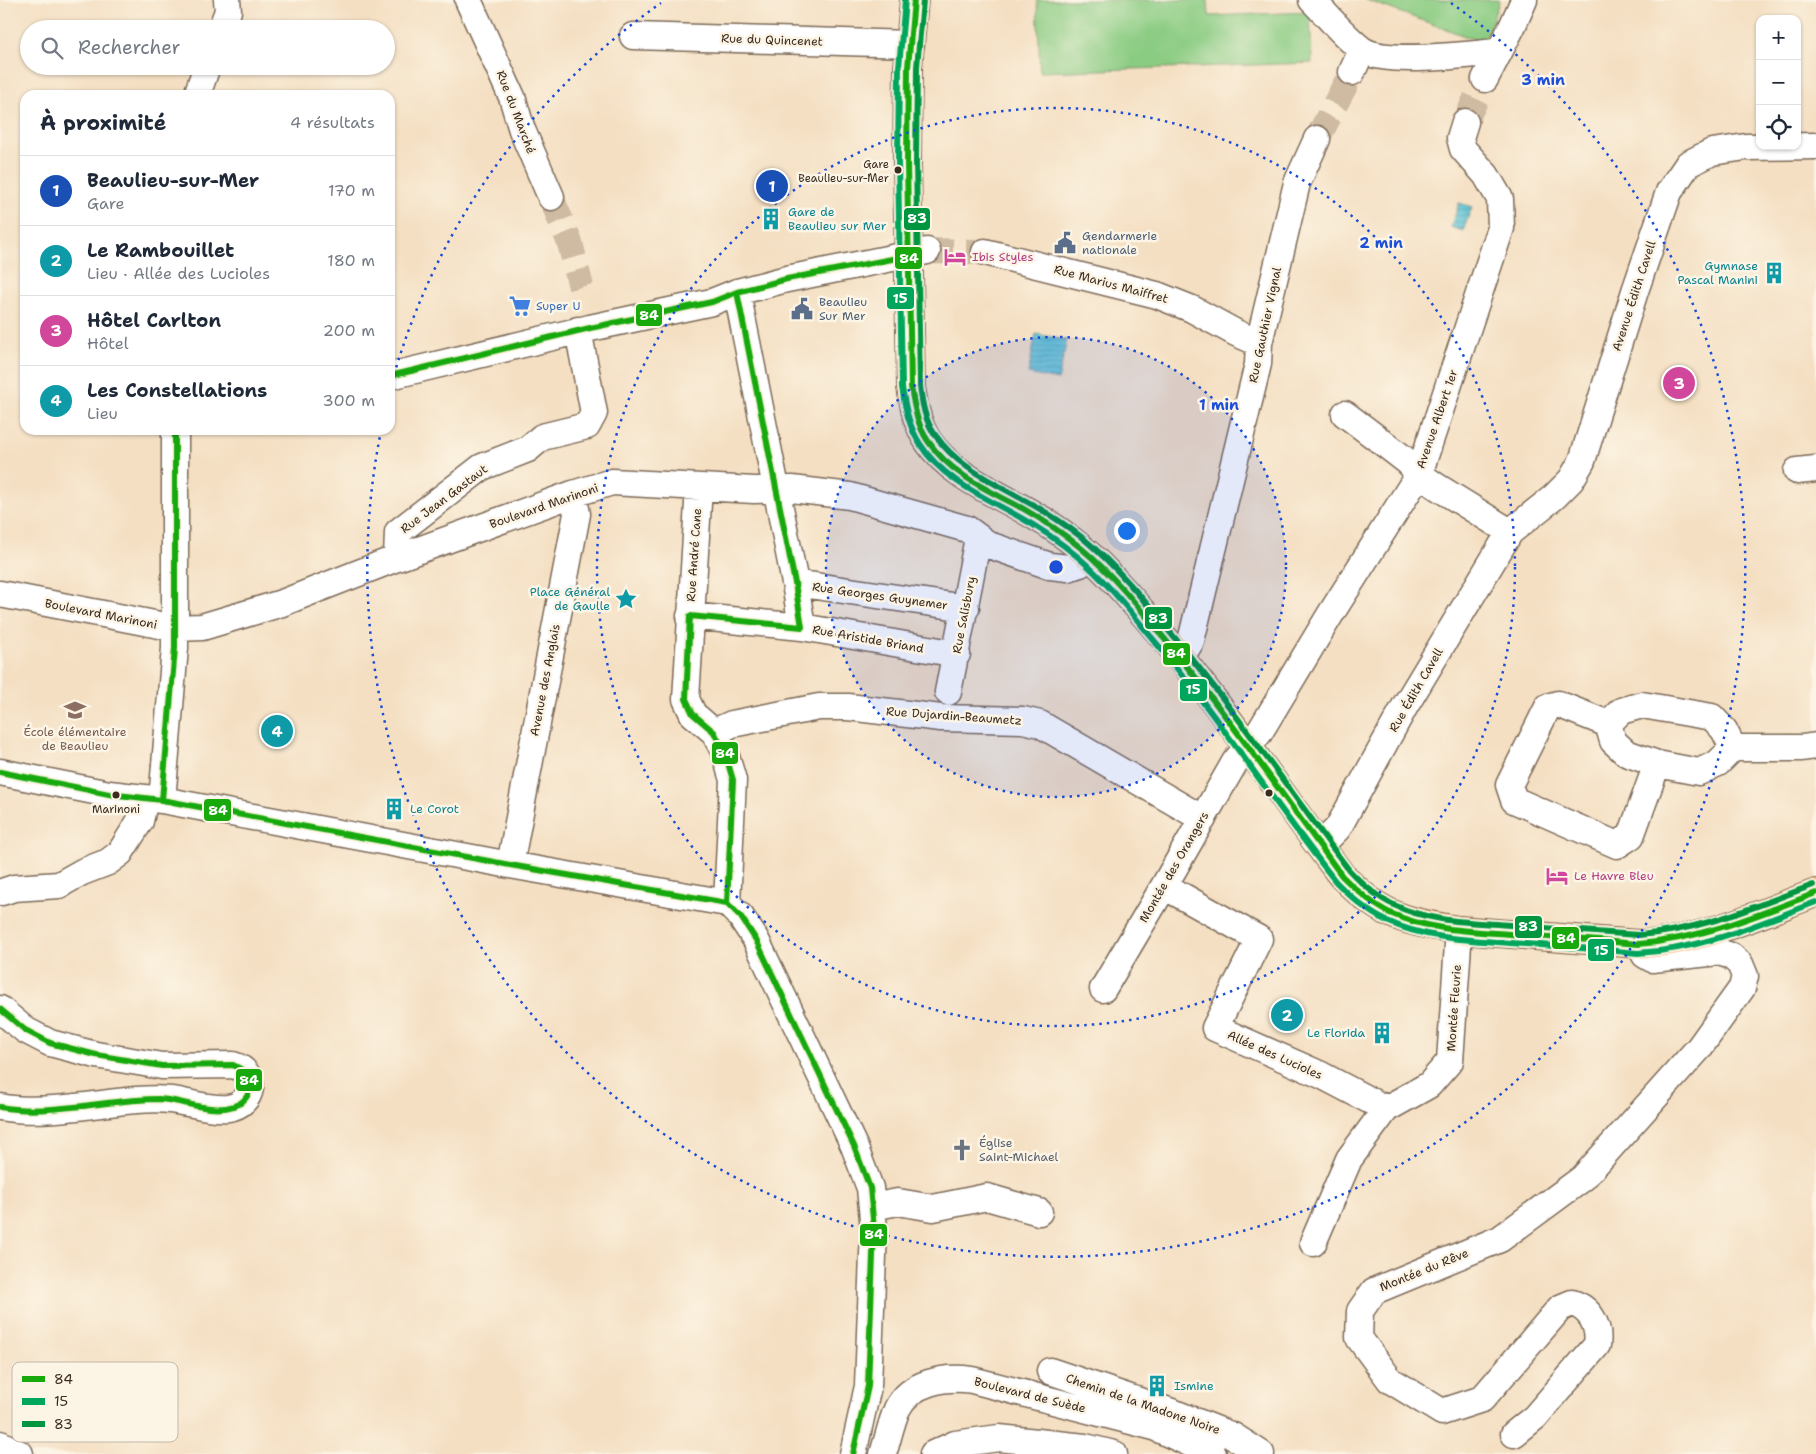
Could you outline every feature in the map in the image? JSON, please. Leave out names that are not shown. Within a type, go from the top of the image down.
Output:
[{"type":"main road","points":[[914,0],[908,67],[908,133],[918,254],[911,387],[916,418],[928,441],[945,460],[963,474],[1036,516],[1063,535],[1091,557],[1127,594],[1181,657],[1342,876],[1359,892],[1381,908],[1401,917],[1460,930],[1639,944],[1655,944],[1694,937],[1816,893]]},
{"type":"street","name":"Rue du Marché","points":[[468,0],[512,97],[522,130],[551,197]]},
{"type":"street","points":[[1312,0],[1357,61],[1379,57],[1404,58],[1499,52]]},
{"type":"street","points":[[1485,79],[1512,28],[1524,0]]},
{"type":"street","name":"Rue du Quincenet","points":[[633,36],[911,44]]},
{"type":"street","points":[[199,90],[204,75]]},
{"type":"street","name":"Avenue Albert 1er","points":[[1247,746],[1259,733],[1330,615],[1419,474],[1501,228],[1500,199],[1486,175],[1463,149],[1460,138],[1465,122]]},
{"type":"street","name":"Rue Gauthier Vignal","points":[[1181,657],[1191,641],[1258,364],[1259,343],[1297,183],[1317,139]]},
{"type":"street","name":"Avenue Édith Cavell","points":[[1510,532],[1554,497],[1571,480],[1582,461],[1635,291],[1669,192],[1688,164],[1712,152],[1738,148],[1816,146]]},
{"type":"street","name":"Rue Marius Maiffret","points":[[985,252],[1157,294],[1192,309],[1259,343]]},
{"type":"street","points":[[395,375],[578,330],[712,302],[737,292],[787,279],[918,254]]},
{"type":"street","points":[[737,292],[795,583],[802,627]]},
{"type":"street","name":"Rue Jean Gastaut","points":[[397,558],[398,532],[482,467],[528,450],[542,437],[587,426],[594,413],[578,330]]},
{"type":"street","points":[[1345,414],[1408,462],[1419,474],[1510,532]]},
{"type":"street","points":[[2,892],[14,888],[59,885],[82,872],[108,862],[120,853],[154,800],[175,628],[175,435]]},
{"type":"street","name":"Boulevard Marinoni","points":[[0,594],[175,628],[202,627],[282,603],[397,558],[573,494],[612,482],[754,490],[792,489],[850,496],[967,529],[989,545],[1050,566],[1068,568],[1080,564],[1091,557]]},
{"type":"street","name":"Rue André Cane","points":[[699,487],[686,699],[692,714],[714,732]]},
{"type":"street","name":"Avenue des Anglais","points":[[510,865],[577,514],[573,494]]},
{"type":"street","name":"Rue Édith Cavell","points":[[1320,846],[1338,828],[1405,706],[1510,532]]},
{"type":"street","name":"Rue Salisbury","points":[[948,692],[966,608],[978,538]]},
{"type":"street","name":"Rue Georges Guynemer","points":[[795,583],[966,608]]},
{"type":"street","name":"Rue Aristide Briand","points":[[690,616],[802,627],[956,654]]},
{"type":"street","points":[[1608,724],[1558,704],[1548,707],[1509,785],[1514,800],[1617,845],[1631,836],[1657,764]]},
{"type":"street","points":[[1608,724],[1622,711],[1642,705],[1712,717],[1724,730],[1733,748]]},
{"type":"street","name":"Rue Dujardin-Beaumetz","points":[[714,732],[732,724],[819,708],[848,707],[941,718],[1023,720],[1040,724],[1203,818]]},
{"type":"street","points":[[1608,724],[1613,741],[1626,753],[1657,764],[1699,772],[1718,763],[1733,748],[1802,748],[1816,746]]},
{"type":"street","points":[[714,732],[725,753],[734,780],[727,903]]},
{"type":"street","name":"Montée des Orangers","points":[[1103,989],[1235,762],[1247,746]]},
{"type":"street","points":[[0,772],[109,794],[154,800],[727,903],[741,917],[756,940],[801,1033],[863,1168],[870,1188],[874,1229],[868,1386],[853,1454]]},
{"type":"street","name":"Allée des Lucioles","points":[[1164,886],[1259,939],[1216,1028],[1322,1075],[1386,1109]]},
{"type":"street","name":"Montée Fleurie","points":[[1313,1243],[1349,1159],[1386,1109],[1428,1085],[1450,1061],[1460,930]]},
{"type":"street","name":"Montée du Rêve","points":[[1514,1434],[1535,1417],[1597,1345],[1599,1334],[1593,1320],[1583,1306],[1572,1303],[1560,1308],[1482,1399],[1442,1412],[1390,1380],[1359,1338],[1360,1311],[1374,1291],[1500,1239],[1583,1178],[1698,1048],[1742,988],[1744,976],[1740,964],[1731,956],[1719,952],[1652,959],[1645,955],[1639,944]]},
{"type":"street","points":[[0,1009],[25,1030],[50,1043],[96,1055],[162,1066],[233,1065],[246,1073],[250,1081],[249,1094],[246,1099],[240,1104],[227,1108],[170,1100],[147,1099],[51,1110],[13,1110],[0,1107]]},
{"type":"street","points":[[872,1207],[898,1202],[933,1208],[987,1197],[1039,1212]]},
{"type":"street","name":"Chemin de la Madone Noire","points":[[1050,1371],[1181,1415],[1233,1436],[1261,1454]]},
{"type":"street","name":"Boulevard de Suède","points":[[883,1454],[898,1408],[908,1394],[920,1386],[957,1377],[1154,1427],[1213,1454]]},
{"type":"street","points":[[933,1454],[955,1444],[999,1438],[1085,1447],[1114,1454]]},
{"type":"street","points":[[0,1444],[20,1454]]},
{"type":"green space","points":[[1037,0],[1208,0],[1209,16],[1310,12],[1312,63],[1040,72]]},
{"type":"green space","points":[[1366,0],[1500,0],[1484,43]]},
{"type":"water","points":[[1459,203],[1472,207],[1463,231],[1451,227]]},
{"type":"water","points":[[1036,334],[1067,340],[1058,380],[1028,374]]},
{"type":"tunnel","points":[[1317,139],[1352,72]]},
{"type":"tunnel","points":[[1465,122],[1485,79]]},
{"type":"tunnel","points":[[551,197],[570,243],[581,287]]},
{"type":"tunnel","points":[[927,251],[985,252]]},
{"type":"transit line","name":"15","points":[[905,0],[899,67],[898,162],[902,387],[913,431],[929,456],[951,477],[1056,540],[1078,557],[1108,586],[1200,698],[1336,882],[1353,899],[1387,921],[1416,932],[1463,939],[1638,953],[1684,947],[1729,935],[1816,902]]},
{"type":"transit line","name":"84","points":[[914,0],[908,67],[907,162],[911,387],[916,415],[924,435],[937,453],[958,472],[1060,532],[1074,542],[1114,579],[1187,666],[1342,876],[1364,896],[1383,909],[1404,919],[1419,923],[1464,931],[1639,944],[1685,937],[1729,925],[1816,893]]},
{"type":"transit line","name":"83","points":[[923,1],[917,67],[916,162],[920,386],[923,406],[929,425],[954,457],[976,473],[1062,523],[1096,549],[1118,572],[1216,689],[1349,870],[1359,880],[1387,902],[1407,911],[1436,918],[1465,922],[1639,935],[1662,933],[1706,923],[1813,885]]},
{"type":"transit line","name":"84","points":[[395,375],[590,328],[712,302],[737,292],[787,279],[908,256]]},
{"type":"transit line","name":"84","points":[[737,292],[795,583],[802,627]]},
{"type":"transit line","name":"84","points":[[162,800],[175,648],[175,435]]},
{"type":"transit line","name":"84","points":[[690,616],[686,699],[693,714],[714,732],[725,753],[733,780],[727,903]]},
{"type":"transit line","name":"84","points":[[690,616],[802,627]]},
{"type":"transit line","name":"84","points":[[0,772],[109,794],[162,800],[510,865],[727,903],[741,917],[756,940],[854,1146],[870,1188],[874,1229],[868,1386],[853,1454]]},
{"type":"transit line","name":"84","points":[[0,1009],[25,1030],[50,1043],[96,1055],[162,1066],[233,1065],[245,1073],[250,1084],[249,1092],[242,1102],[225,1108],[206,1108],[159,1099],[131,1100],[42,1110],[0,1107]]},
{"type":"place","name":"Gare Beaulieu-sur-Mer","points":[[898,170]]},
{"type":"place","name":"Beaulieu-sur-Mer","points":[[772,186]]},
{"type":"place","name":"Gare de Beaulieu sur Mer","points":[[771,219]]},
{"type":"place","name":"Gendarmerie nationale","points":[[1065,243]]},
{"type":"place","name":"Ibis Styles","points":[[955,257]]},
{"type":"place","name":"Gymnase Pascal Manini","points":[[1774,273]]},
{"type":"place","name":"Super U","points":[[520,306]]},
{"type":"place","name":"Beaulieu Sur Mer","points":[[802,309]]},
{"type":"place","name":"Hôtel Carlton","points":[[1679,383]]},
{"type":"place","name":"Place Général de Gaulle","points":[[626,599]]},
{"type":"place","name":"École élémentaire de Beaulieu","points":[[75,710]]},
{"type":"place","name":"Les Constellations","points":[[277,731]]},
{"type":"place","name":"Marinoni","points":[[116,795]]},
{"type":"place","name":"Le Corot","points":[[394,809]]},
{"type":"place","name":"Le Havre Bleu","points":[[1557,876]]},
{"type":"place","name":"Le Rambouillet","points":[[1287,1015]]},
{"type":"place","name":"Le Florida","points":[[1382,1033]]},
{"type":"place","name":"Église Saint-Michael","points":[[962,1150]]},
{"type":"place","name":"Ismine","points":[[1157,1386]]}]
